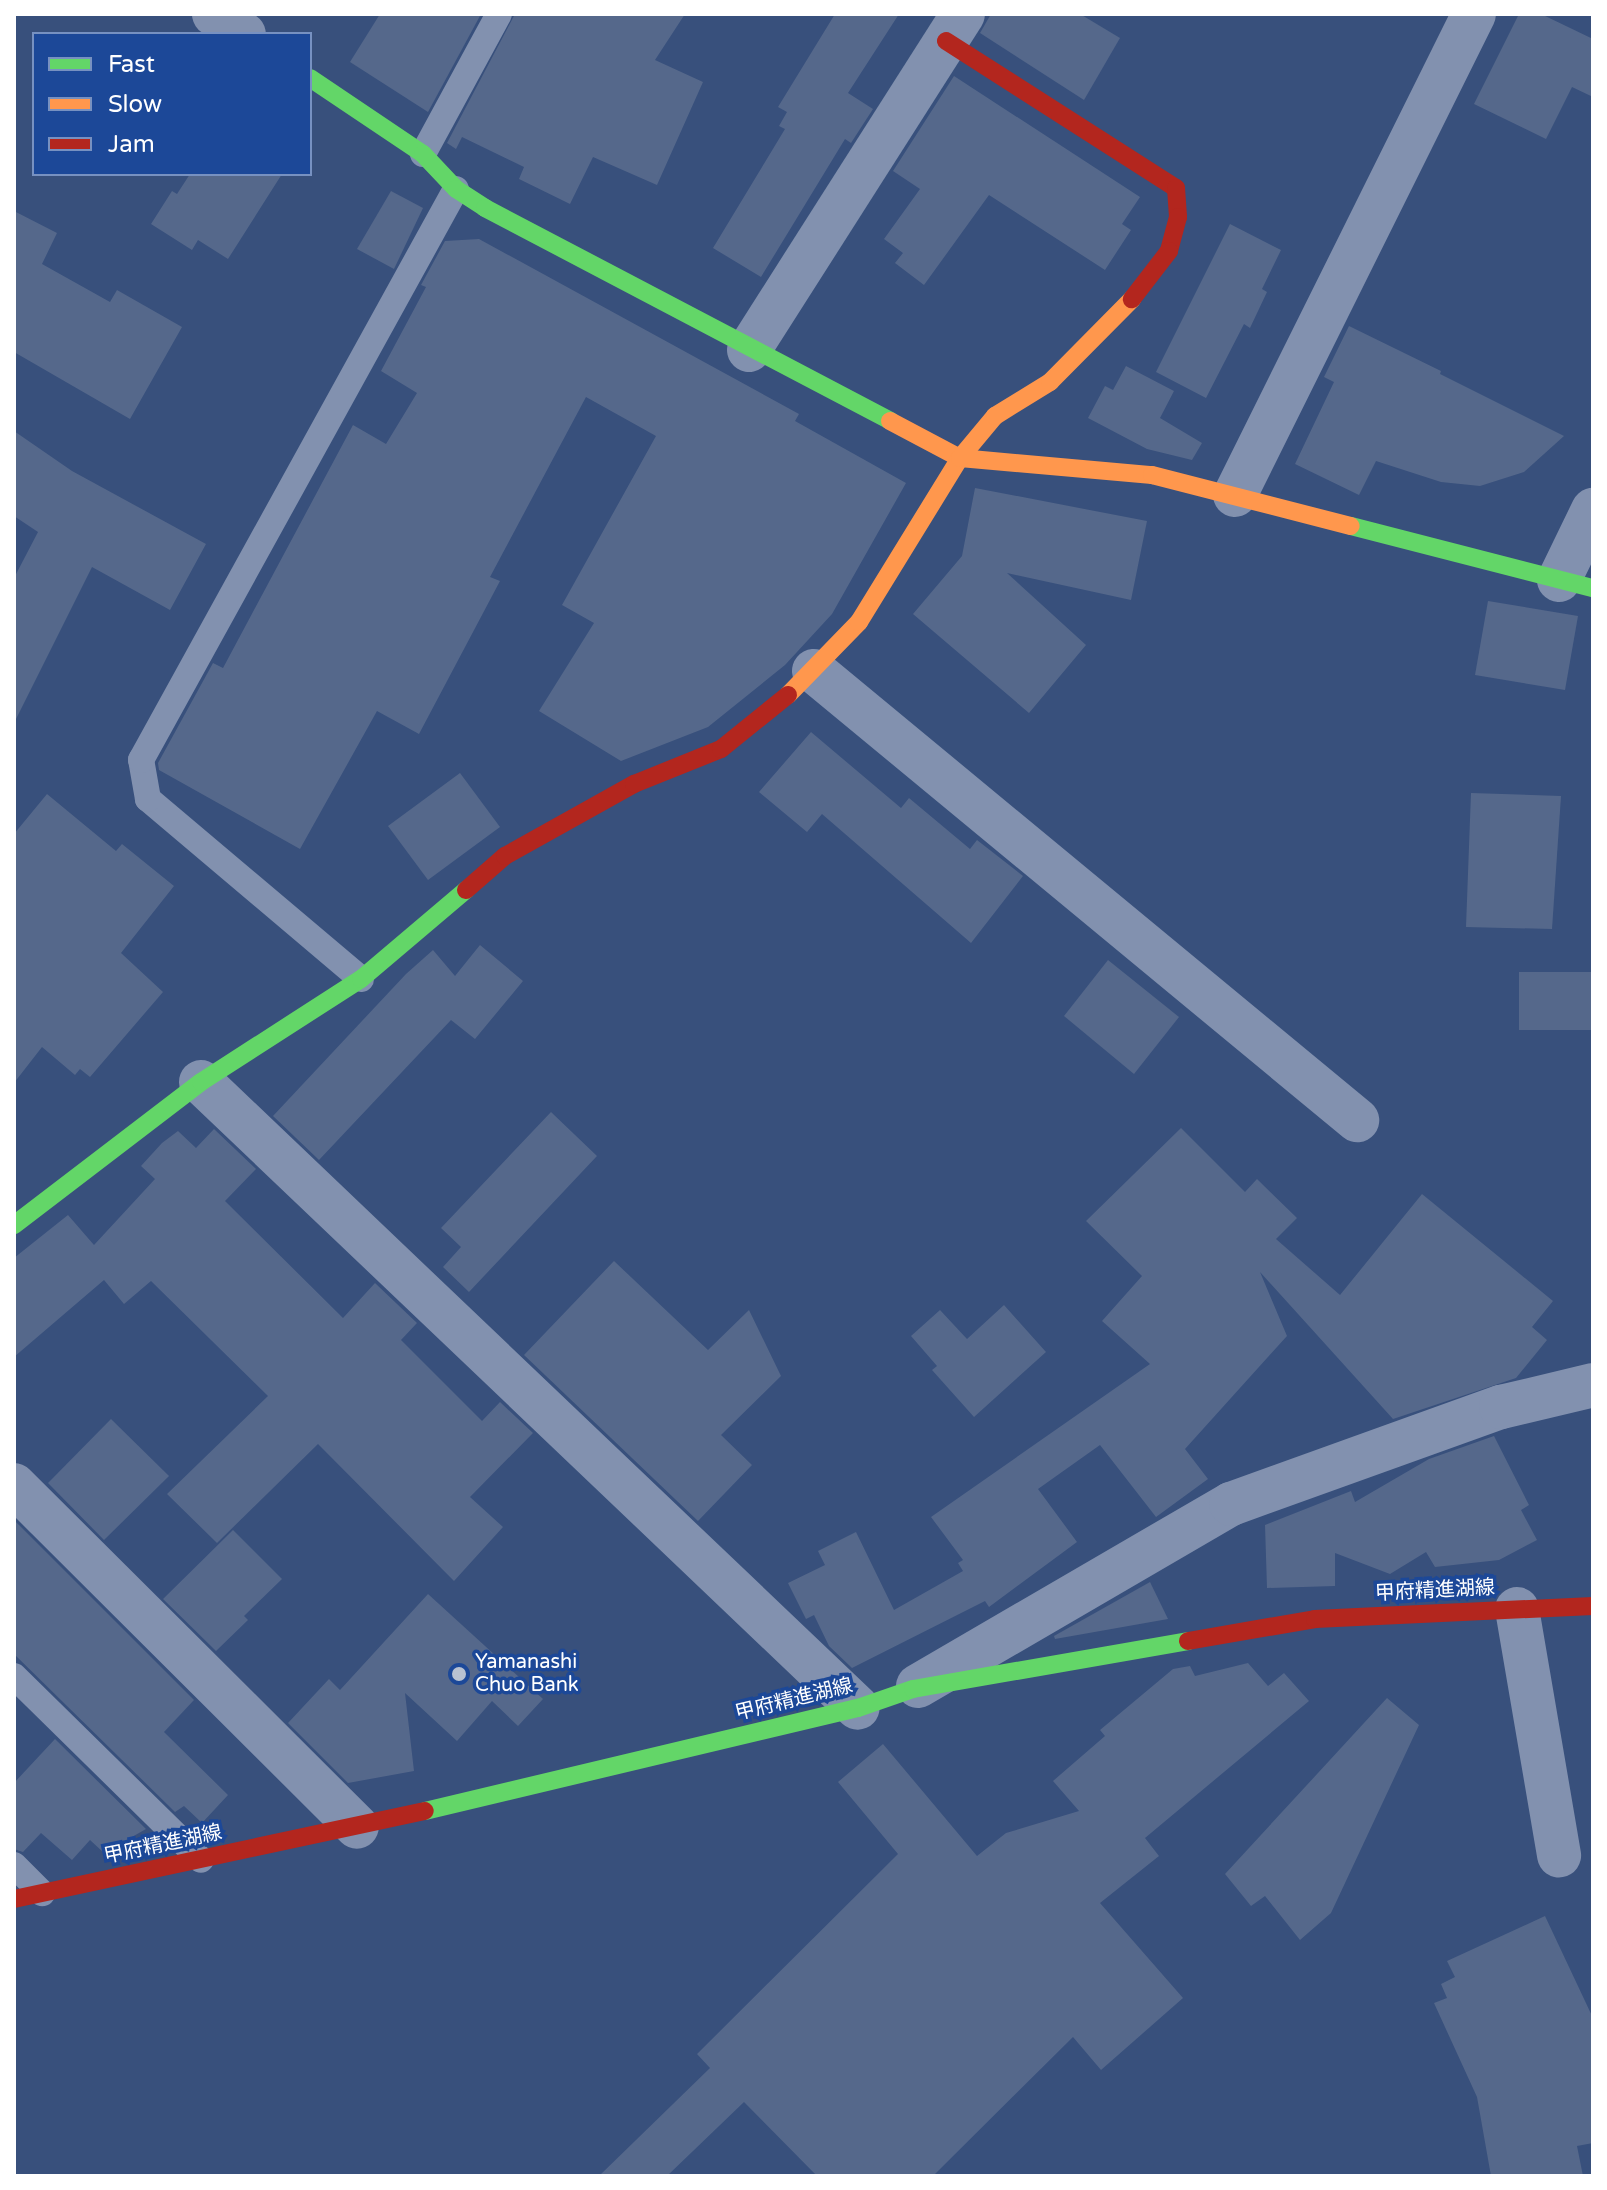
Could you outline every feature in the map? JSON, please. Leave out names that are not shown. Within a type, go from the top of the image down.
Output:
[{"type":"street","points":[[214,14],[241,32]]},
{"type":"street","points":[[1235,495],[1474,14]]},
{"type":"street","points":[[14,1225],[201,1082],[361,979],[505,856],[634,784],[721,749],[814,671],[859,622],[960,458],[995,416],[1050,382],[1138,293],[1169,251],[1178,217],[1176,188],[955,27],[749,350]]},
{"type":"street","points":[[312,79],[423,154],[456,189],[485,208],[749,350],[960,458],[1152,475],[1576,584],[1593,510]]},
{"type":"street","points":[[814,671],[1357,1120]]},
{"type":"street","points":[[201,1082],[858,1708]]},
{"type":"street","points":[[913,1689],[1231,1504],[1501,1407],[1593,1385]]},
{"type":"street","points":[[14,1485],[357,1827]]},
{"type":"street","name":"甲府精進湖線","points":[[14,1899],[357,1827],[858,1708],[913,1689],[1315,1619],[1593,1606]]},
{"type":"street","points":[[1517,1609],[1559,1855]]},
{"type":"lane","points":[[423,154],[499,14]]},
{"type":"lane","points":[[361,979],[148,799],[141,760],[456,189]]},
{"type":"lane","points":[[14,1676],[201,1860]]},
{"type":"lane","points":[[14,1865],[42,1893]]},
{"type":"building","points":[[380,14],[481,14],[428,112],[350,62]]},
{"type":"building","points":[[515,14],[685,14],[655,60],[703,82],[657,185],[593,157],[570,204],[519,179],[524,167],[462,137],[456,149],[447,143]]},
{"type":"building","points":[[835,14],[899,14],[848,93],[873,109],[851,143],[845,139],[761,277],[713,248],[785,129],[779,126],[787,112],[778,107]]},
{"type":"building","points":[[991,14],[1080,14],[1120,38],[1084,100],[980,33]]},
{"type":"building","points":[[1519,14],[1541,14],[1593,39],[1593,97],[1572,87],[1546,139],[1474,104]]},
{"type":"building","points":[[954,76],[1140,197],[1122,224],[1131,230],[1105,270],[989,195],[924,285],[895,263],[903,253],[884,239],[920,189],[893,171]]},
{"type":"building","points":[[189,176],[281,176],[228,259],[198,240],[192,250],[151,224],[172,191],[177,194]]},
{"type":"building","points":[[391,191],[423,208],[394,269],[357,249]]},
{"type":"building","points":[[14,211],[57,233],[42,264],[110,302],[117,290],[182,327],[130,419],[14,352]]},
{"type":"building","points":[[1230,224],[1281,250],[1262,289],[1267,292],[1250,328],[1244,324],[1206,398],[1156,372]]},
{"type":"building","points":[[479,239],[799,414],[795,421],[906,483],[832,614],[785,665],[708,727],[621,761],[539,711],[594,623],[562,605],[656,436],[586,397],[490,577],[500,581],[419,734],[377,711],[300,849],[159,770],[158,763],[213,663],[223,668],[353,425],[386,444],[417,393],[381,371],[426,287],[421,285],[445,241]]},
{"type":"building","points":[[1349,326],[1564,436],[1524,472],[1480,486],[1441,482],[1376,461],[1359,495],[1295,464],[1334,382],[1324,377]]},
{"type":"building","points":[[1126,366],[1174,391],[1160,418],[1202,443],[1192,460],[1147,449],[1088,418],[1105,386],[1113,390]]},
{"type":"building","points":[[14,431],[72,471],[206,544],[170,610],[92,567],[14,723],[14,578],[38,532],[14,516]]},
{"type":"building","points":[[975,488],[1147,521],[1131,600],[1007,573],[1086,645],[1029,713],[913,614],[962,556]]},
{"type":"building","points":[[1488,601],[1578,616],[1565,690],[1475,675]]},
{"type":"building","points":[[811,732],[901,808],[909,798],[970,849],[977,840],[1023,876],[971,943],[822,814],[807,832],[759,792]]},
{"type":"building","points":[[460,773],[500,827],[428,880],[388,826]]},
{"type":"building","points":[[1471,793],[1561,796],[1552,929],[1466,927]]},
{"type":"building","points":[[47,794],[116,851],[122,844],[174,886],[121,953],[163,992],[90,1077],[80,1069],[75,1075],[42,1047],[14,1083],[14,834]]},
{"type":"building","points":[[480,945],[523,981],[475,1039],[451,1020],[319,1160],[273,1116],[406,974],[433,950],[455,976]]},
{"type":"building","points":[[1108,960],[1179,1017],[1134,1074],[1064,1016]]},
{"type":"building","points":[[1519,972],[1593,972],[1593,1030],[1519,1030]]},
{"type":"building","points":[[551,1112],[597,1156],[469,1292],[443,1267],[461,1247],[441,1228]]},
{"type":"building","points":[[1181,1128],[1245,1192],[1257,1179],[1297,1218],[1276,1239],[1340,1295],[1422,1194],[1553,1301],[1532,1327],[1547,1340],[1516,1378],[1393,1419],[1260,1272],[1287,1336],[1185,1449],[1208,1479],[1156,1517],[1100,1445],[1038,1489],[1077,1542],[989,1607],[985,1601],[852,1668],[829,1646],[814,1615],[806,1619],[788,1583],[825,1565],[818,1551],[856,1532],[894,1610],[963,1571],[958,1563],[963,1560],[931,1517],[1150,1364],[1102,1321],[1142,1276],[1086,1221]]},
{"type":"building","points":[[214,1129],[256,1169],[225,1201],[343,1318],[375,1283],[417,1323],[401,1340],[482,1421],[500,1402],[533,1433],[470,1497],[503,1527],[454,1581],[318,1444],[217,1543],[167,1494],[268,1396],[151,1281],[124,1304],[104,1280],[14,1357],[14,1258],[68,1215],[94,1245],[155,1179],[141,1166],[162,1143],[178,1131],[196,1148]]},
{"type":"building","points":[[614,1261],[708,1350],[749,1310],[781,1376],[721,1435],[752,1465],[698,1521],[524,1355]]},
{"type":"building","points":[[1004,1305],[1046,1352],[974,1417],[932,1370],[937,1366],[911,1336],[940,1310],[967,1339]]},
{"type":"building","points":[[111,1419],[169,1476],[104,1540],[48,1483]]},
{"type":"building","points":[[1494,1436],[1529,1505],[1521,1510],[1537,1540],[1499,1560],[1435,1567],[1426,1552],[1390,1574],[1335,1553],[1335,1586],[1267,1588],[1265,1525],[1351,1491],[1355,1502],[1429,1459]]},
{"type":"building","points":[[14,1520],[194,1700],[164,1732],[228,1795],[202,1823],[184,1806],[175,1812],[14,1654]]},
{"type":"building","points":[[233,1530],[282,1579],[244,1616],[248,1620],[216,1651],[163,1599]]},
{"type":"building","points":[[1150,1582],[1168,1619],[1055,1639],[1054,1636]]},
{"type":"building","points":[[428,1594],[543,1699],[518,1726],[492,1701],[457,1741],[405,1693],[414,1771],[348,1783],[288,1723],[329,1679],[340,1690]]},
{"type":"building","points":[[1248,1663],[1268,1686],[1284,1673],[1309,1701],[1145,1838],[1159,1856],[1100,1903],[1183,1998],[1101,2070],[1073,2037],[933,2176],[817,2176],[744,2102],[667,2176],[599,2176],[710,2068],[697,2054],[898,1854],[838,1782],[883,1744],[977,1856],[1006,1833],[1079,1811],[1053,1781],[1105,1736],[1100,1730],[1173,1669],[1190,1666],[1195,1676]]},
{"type":"building","points":[[1387,1698],[1419,1725],[1331,1913],[1300,1940],[1265,1896],[1251,1906],[1225,1874]]},
{"type":"building","points":[[55,1739],[146,1829],[104,1853],[90,1840],[72,1860],[41,1833],[23,1852],[14,1849],[14,1783]]},
{"type":"building","points":[[1545,1916],[1593,2018],[1593,2143],[1577,2146],[1583,2176],[1491,2176],[1477,2097],[1434,2003],[1447,1998],[1441,1984],[1455,1977],[1447,1961]]},
{"type":"traffic: fast","points":[[312,79],[423,154],[456,189],[485,208],[890,421]]},
{"type":"traffic: fast","points":[[1351,526],[1593,588]]},
{"type":"traffic: fast","points":[[14,1225],[201,1082],[361,979],[466,890]]},
{"type":"traffic: fast","points":[[425,1811],[858,1708],[913,1689],[1188,1641]]},
{"type":"traffic: slow","points":[[788,695],[859,622],[960,458],[995,416],[1050,382],[1132,299]]},
{"type":"traffic: slow","points":[[890,421],[960,458],[1152,475],[1351,526]]},
{"type":"traffic: jam","points":[[946,41],[1176,188],[1178,217],[1169,251],[1132,299]]},
{"type":"traffic: jam","points":[[466,890],[505,856],[634,784],[721,749],[788,695]]},
{"type":"traffic: jam","points":[[1188,1641],[1315,1619],[1593,1606]]},
{"type":"traffic: jam","points":[[14,1899],[425,1811]]},
{"type":"place","name":"Yamanashi Chuo Bank","points":[[459,1674]]}]
